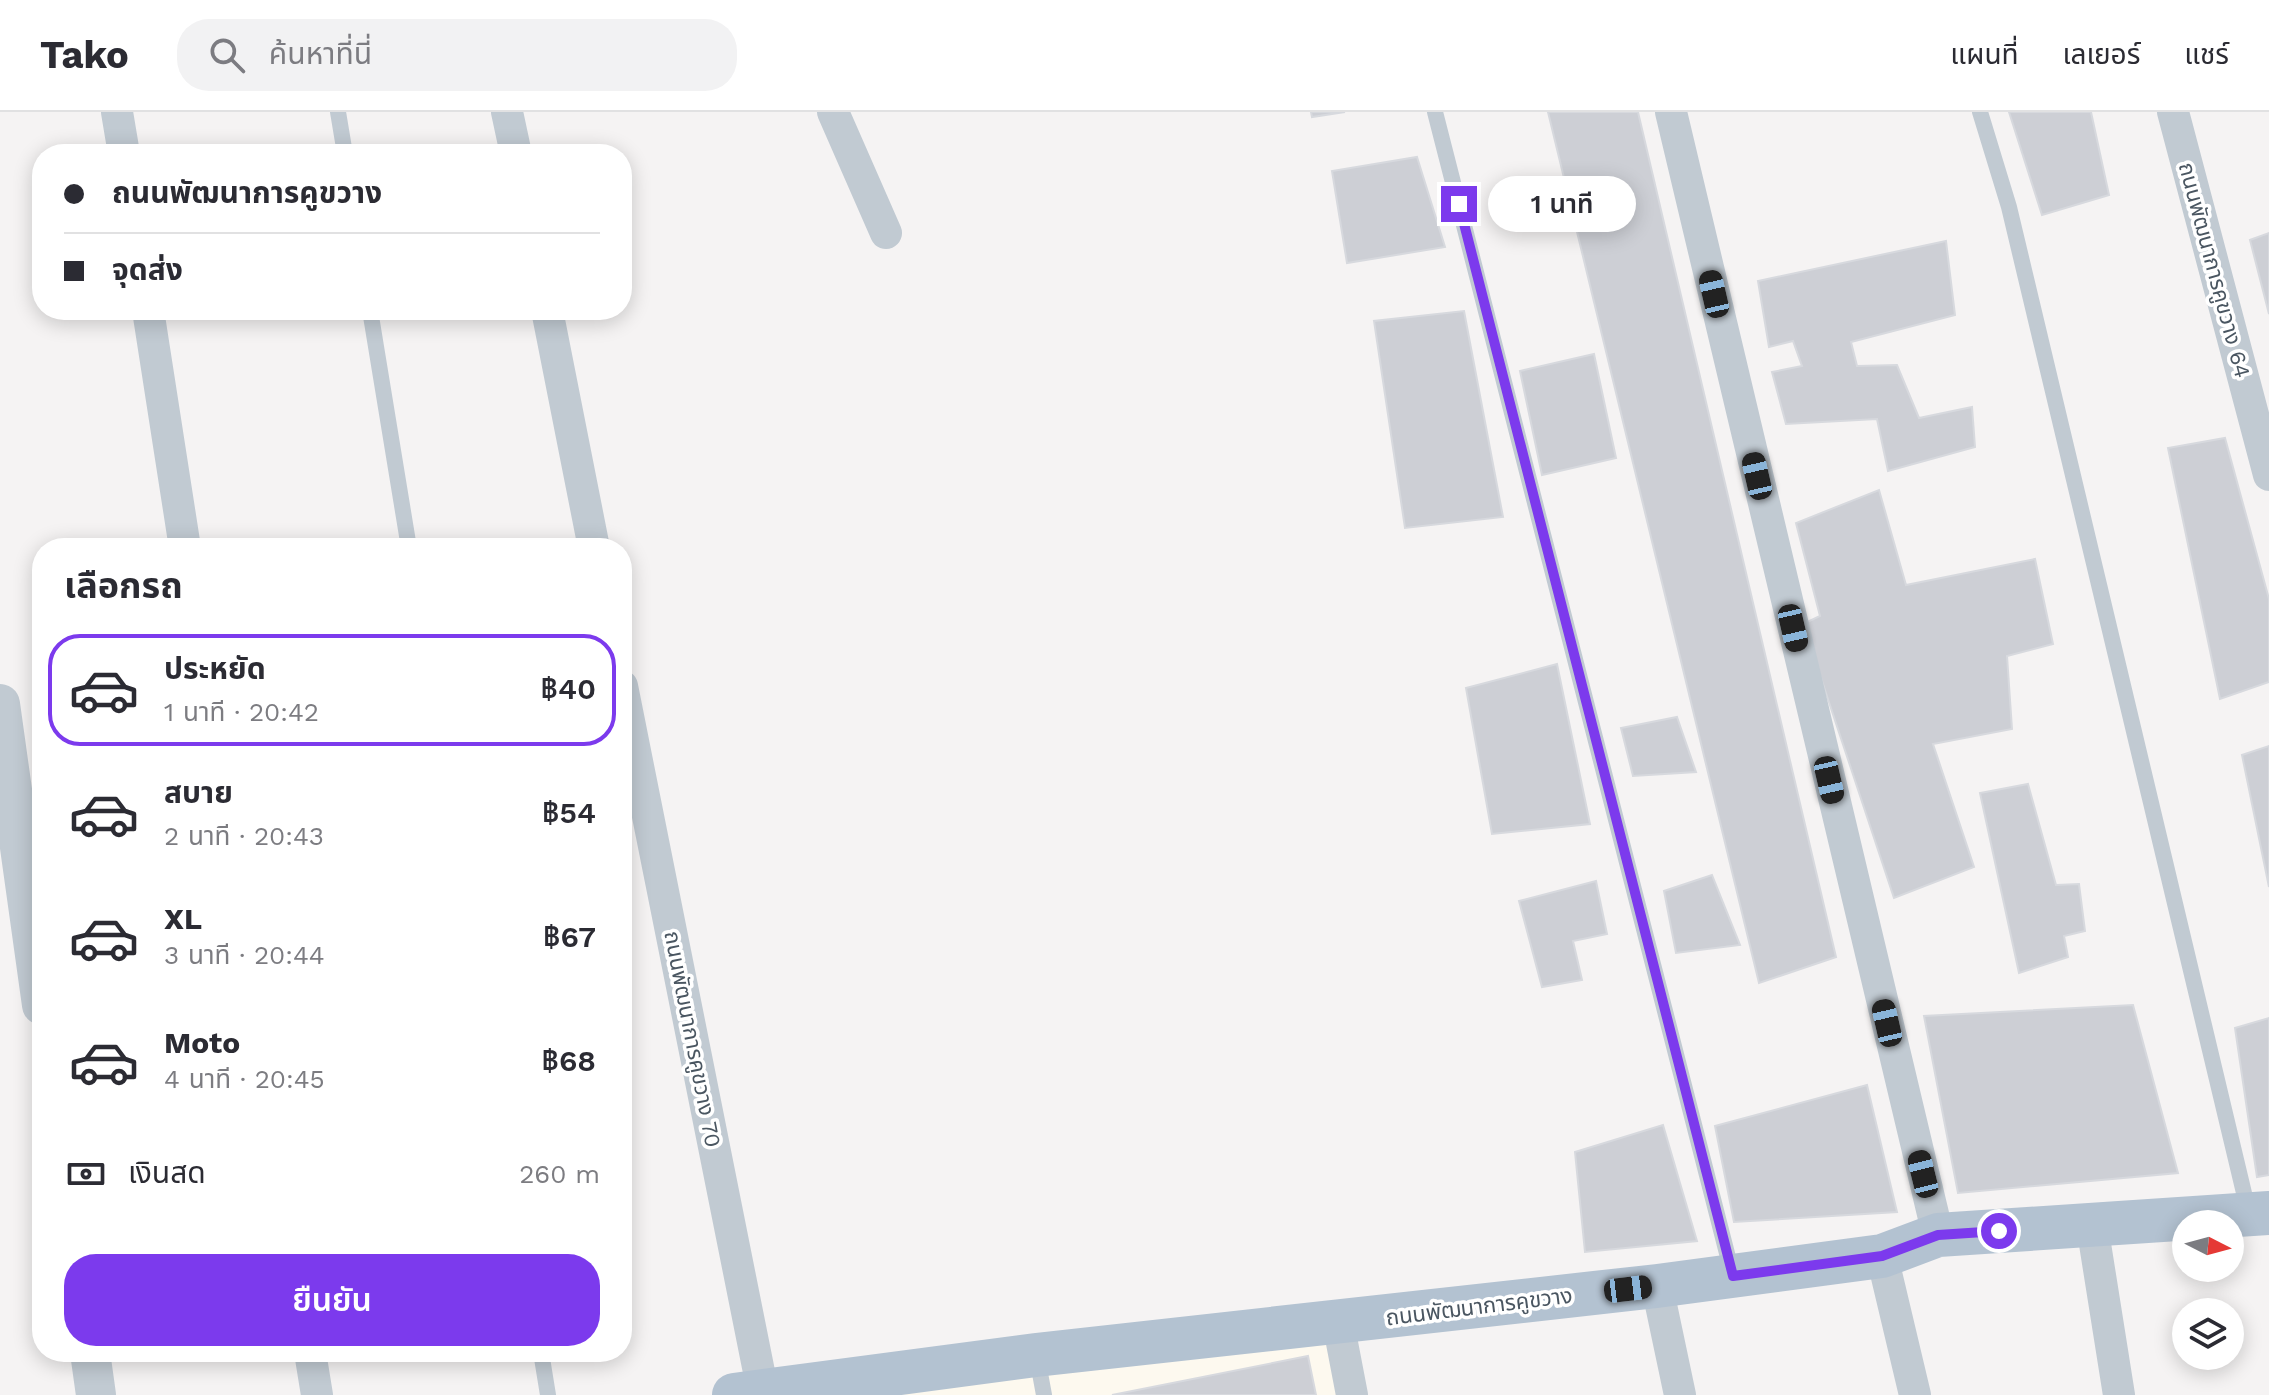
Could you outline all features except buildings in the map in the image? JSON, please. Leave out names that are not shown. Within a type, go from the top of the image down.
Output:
[{"type":"main road","name":"ถนนพัฒนาการคูขวาง","points":[[770,1392],[1040,1375],[1338,1322],[1657,1286],[1882,1256],[1938,1235],[2259,1214]]},
{"type":"street","points":[[117,112],[122,144]]},
{"type":"street","points":[[507,112],[514,144]]},
{"type":"street","points":[[833,112],[886,233]]},
{"type":"street","points":[[1671,112],[1938,1235]]},
{"type":"street","name":"ถนนพัฒนาการคูขวาง 64","points":[[2173,112],[2269,475]]},
{"type":"street","points":[[150,320],[183,538]]},
{"type":"street","points":[[549,320],[592,538]]},
{"type":"street","points":[[0,704],[32,933]]},
{"type":"street","name":"ถนนพัฒนาการคูขวาง 70","points":[[632,734],[770,1392]]},
{"type":"street","points":[[2092,1225],[2119,1395]]},
{"type":"street","points":[[1882,1256],[1915,1395]]},
{"type":"street","points":[[1657,1286],[1680,1395]]},
{"type":"street","points":[[1338,1322],[1352,1395]]},
{"type":"street","points":[[91,1362],[96,1395]]},
{"type":"street","points":[[312,1362],[317,1395]]},
{"type":"lane","points":[[338,112],[343,144]]},
{"type":"lane","points":[[1435,112],[1733,1276]]},
{"type":"lane","points":[[1980,112],[2013,223],[2259,1214]]},
{"type":"lane","points":[[372,320],[407,538]]},
{"type":"lane","points":[[543,1362],[548,1395]]},
{"type":"shaded area","points":[[1338,1322],[1352,1395],[734,1395]]},
{"type":"route","points":[[1459,204],[1733,1276],[1882,1256],[1938,1235],[1999,1231]]}]
